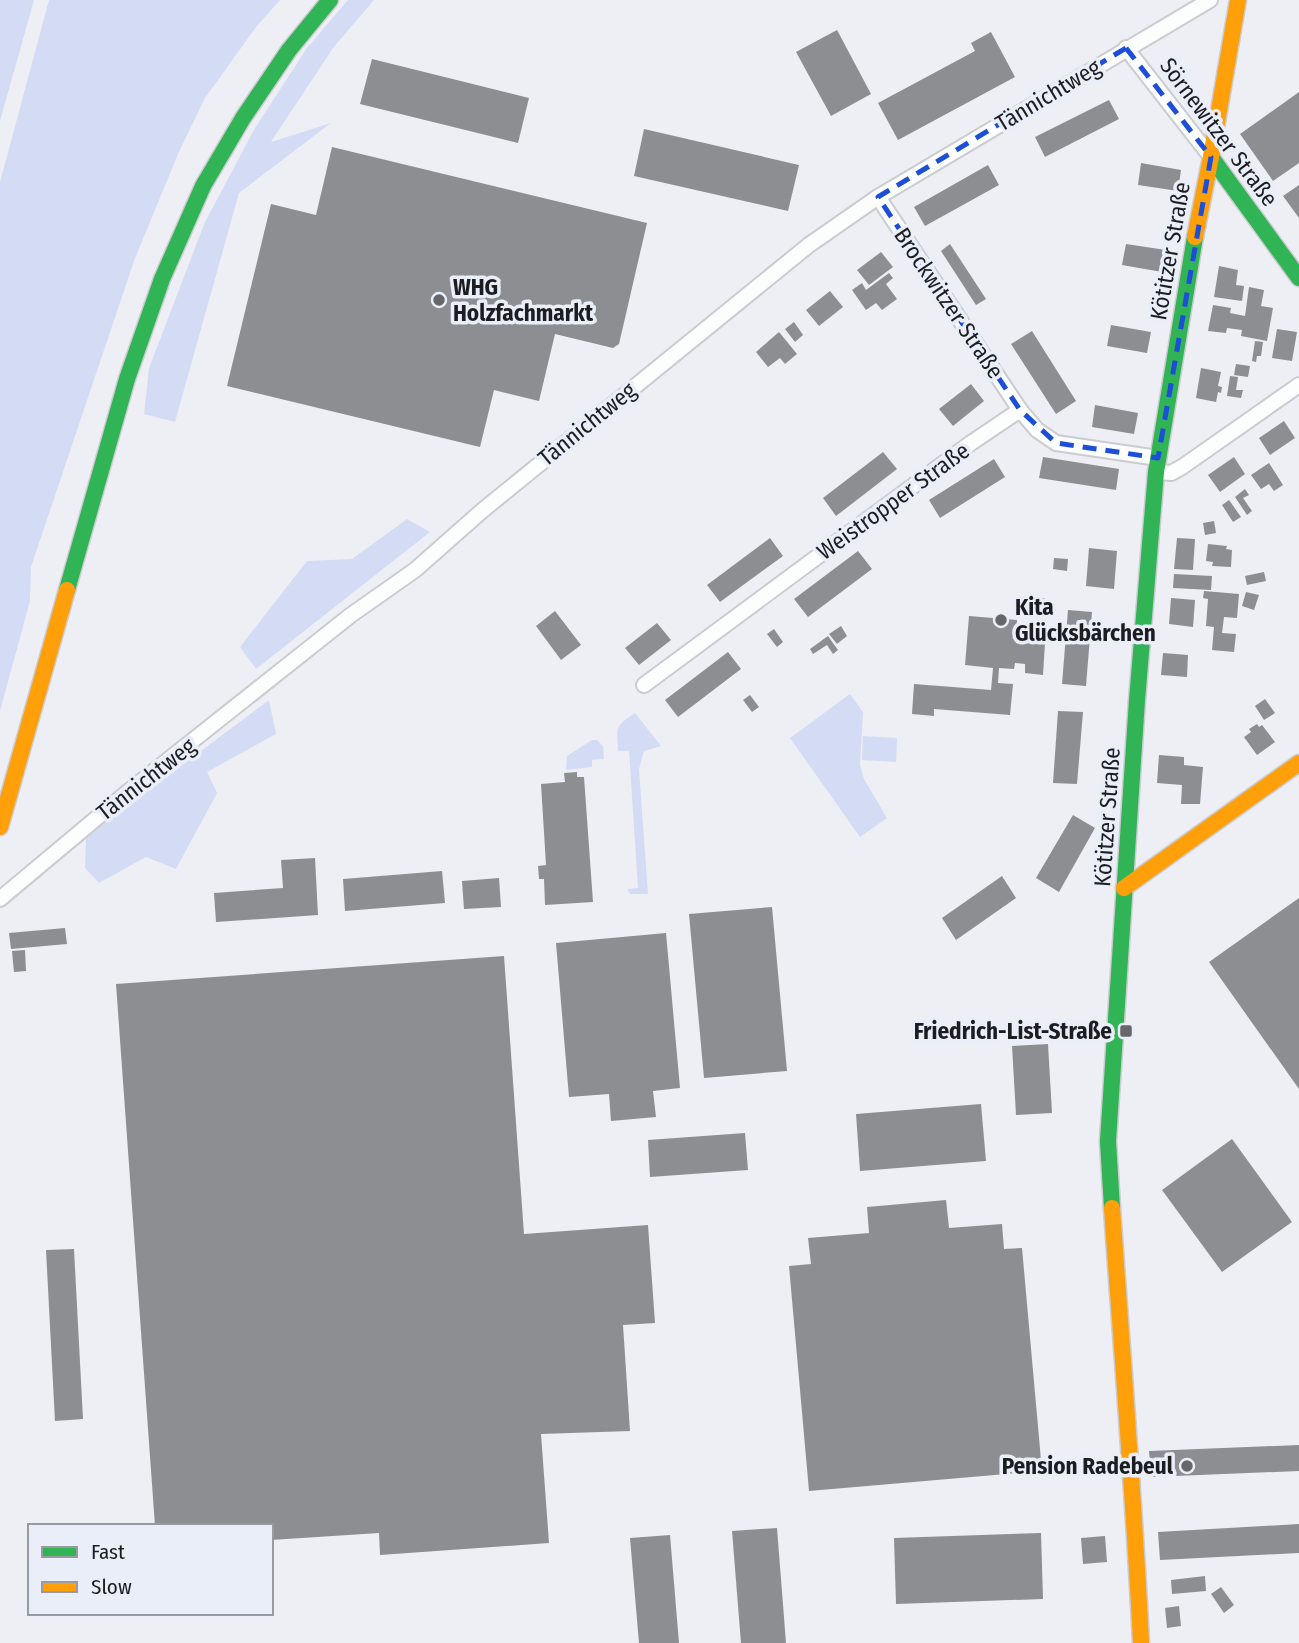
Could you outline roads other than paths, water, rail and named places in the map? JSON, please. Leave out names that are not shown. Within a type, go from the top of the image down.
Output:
[{"type":"street","points":[[0,827],[127,379],[162,279],[203,186],[243,118],[289,50],[331,0]]},
{"type":"street","name":"Tännichtweg","points":[[0,898],[351,615],[415,570],[483,509],[809,245],[878,197],[1210,0]]},
{"type":"street","name":"Kötitzer Straße","points":[[1141,1643],[1108,1141],[1137,700],[1157,465],[1199,211],[1238,0]]},
{"type":"street","name":"Sörnewitzer Straße","points":[[1126,48],[1211,157],[1299,278]]},
{"type":"street","name":"Brockwitzer Straße","points":[[878,197],[1020,410]]},
{"type":"street","points":[[1020,410],[1038,430],[1056,443],[1157,465],[1171,473],[1299,385]]},
{"type":"street","name":"Weistropper Straße","points":[[644,685],[960,451],[1020,410]]},
{"type":"street","points":[[1125,888],[1299,763]]},
{"type":"place","name":"WHG Holzfachmarkt","points":[[439,300]]},
{"type":"place","name":"Kita Glücksbärchen","points":[[1001,620]]},
{"type":"place","name":"Friedrich-List-Straße","points":[[1126,1031]]},
{"type":"place","name":"Pension Radebeul","points":[[1187,1466]]}]
